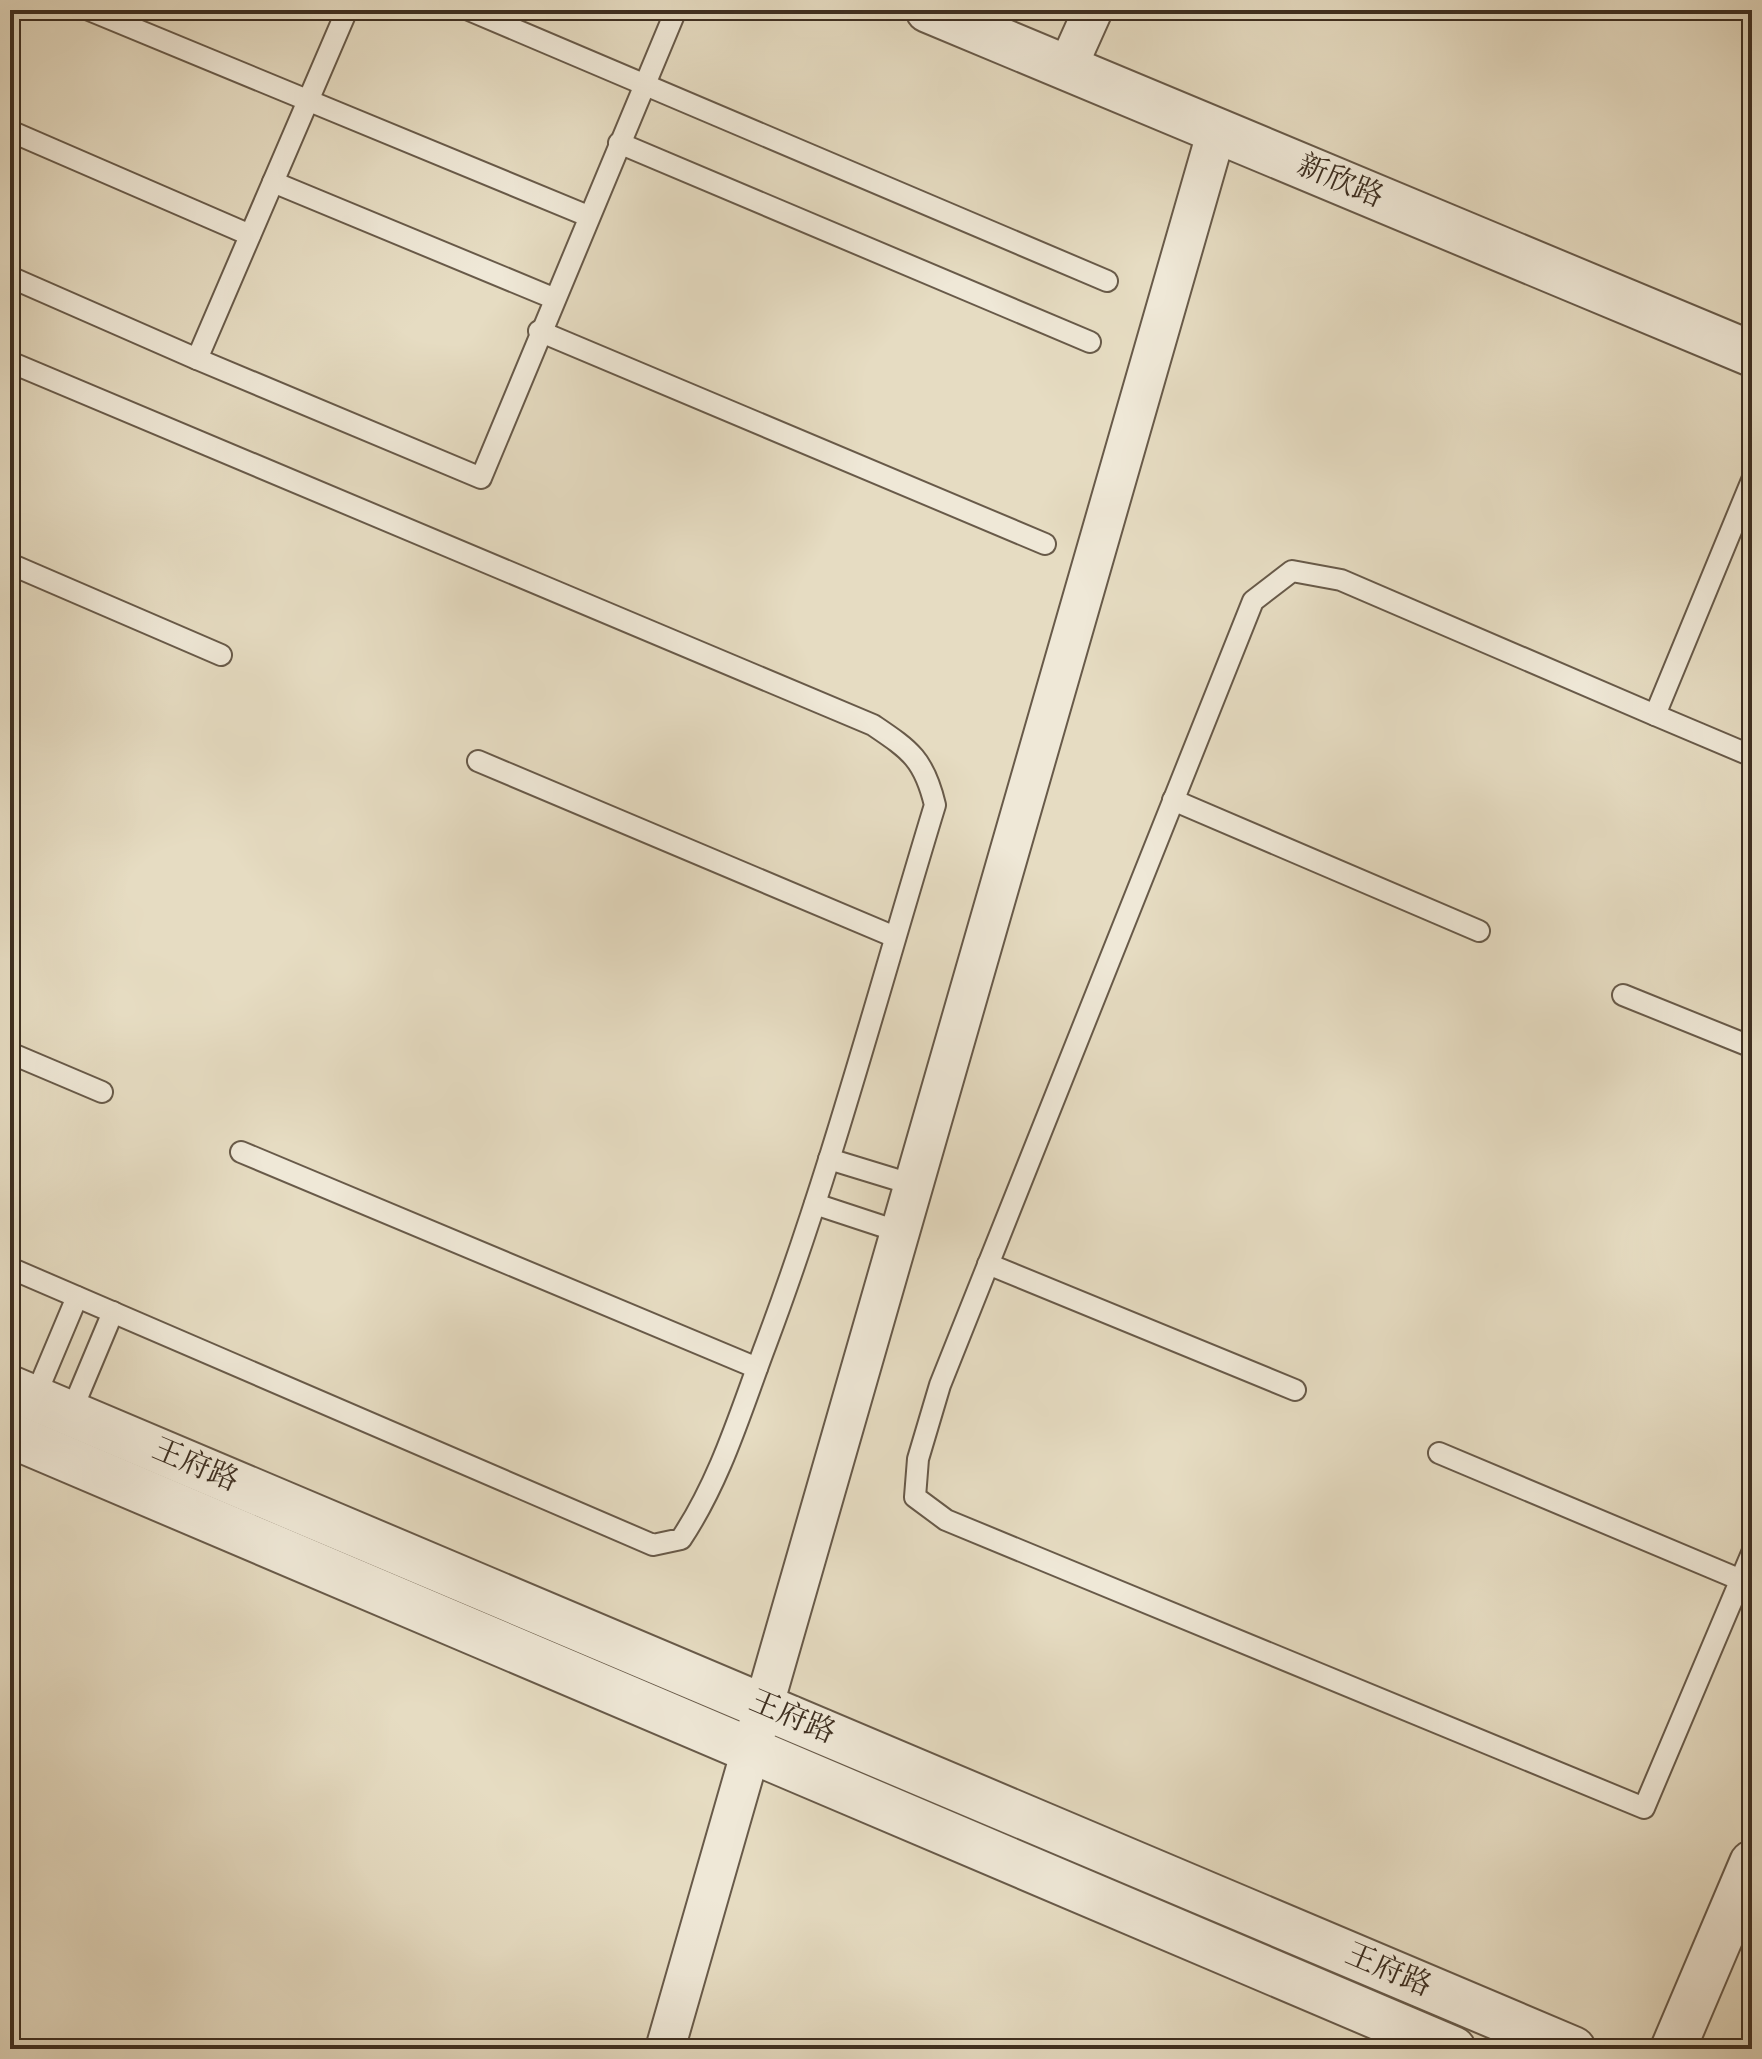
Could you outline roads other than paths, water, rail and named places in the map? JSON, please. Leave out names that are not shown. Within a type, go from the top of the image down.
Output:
[{"type":"street","name":"新欣路","points":[[928,10],[1752,354]]},
{"type":"street","points":[[1067,68],[1093,10]]},
{"type":"street","points":[[665,2049],[1217,130]]},
{"type":"street","name":"王府路","points":[[38,1400],[1573,2049]]},
{"type":"street","name":"王府路","points":[[27,1442],[1453,2049]]},
{"type":"street","points":[[1673,2049],[1752,1863]]},
{"type":"lane","points":[[89,10],[588,216]]},
{"type":"lane","points":[[197,359],[347,10]]},
{"type":"lane","points":[[469,10],[1107,281]]},
{"type":"lane","points":[[10,277],[481,478],[539,331],[676,10]]},
{"type":"lane","points":[[10,131],[250,235]]},
{"type":"lane","points":[[619,143],[1090,342]]},
{"type":"lane","points":[[273,182],[553,298]]},
{"type":"lane","points":[[539,331],[1045,544]]},
{"type":"lane","points":[[10,362],[873,725],[912,752],[928,776],[935,805],[815,1204],[729,1444],[699,1512],[681,1539],[653,1545],[10,1268]]},
{"type":"lane","points":[[1655,715],[1752,480]]},
{"type":"lane","points":[[10,564],[221,655]]},
{"type":"lane","points":[[1752,756],[1341,580],[1292,571],[1253,601],[940,1385],[918,1459],[915,1497],[946,1520],[1644,1808],[1752,1553]]},
{"type":"lane","points":[[478,761],[895,937]]},
{"type":"lane","points":[[1173,800],[1479,931]]},
{"type":"lane","points":[[1623,995],[1752,1047]]},
{"type":"lane","points":[[10,1053],[102,1092]]},
{"type":"lane","points":[[241,1152],[757,1368]]},
{"type":"lane","points":[[829,1159],[914,1185]]},
{"type":"lane","points":[[815,1204],[900,1232]]},
{"type":"lane","points":[[988,1264],[1295,1390]]},
{"type":"lane","points":[[27,1442],[38,1400],[77,1297]]},
{"type":"lane","points":[[27,1442],[38,1400],[113,1312]]},
{"type":"lane","points":[[1439,1453],[1741,1580]]}]
